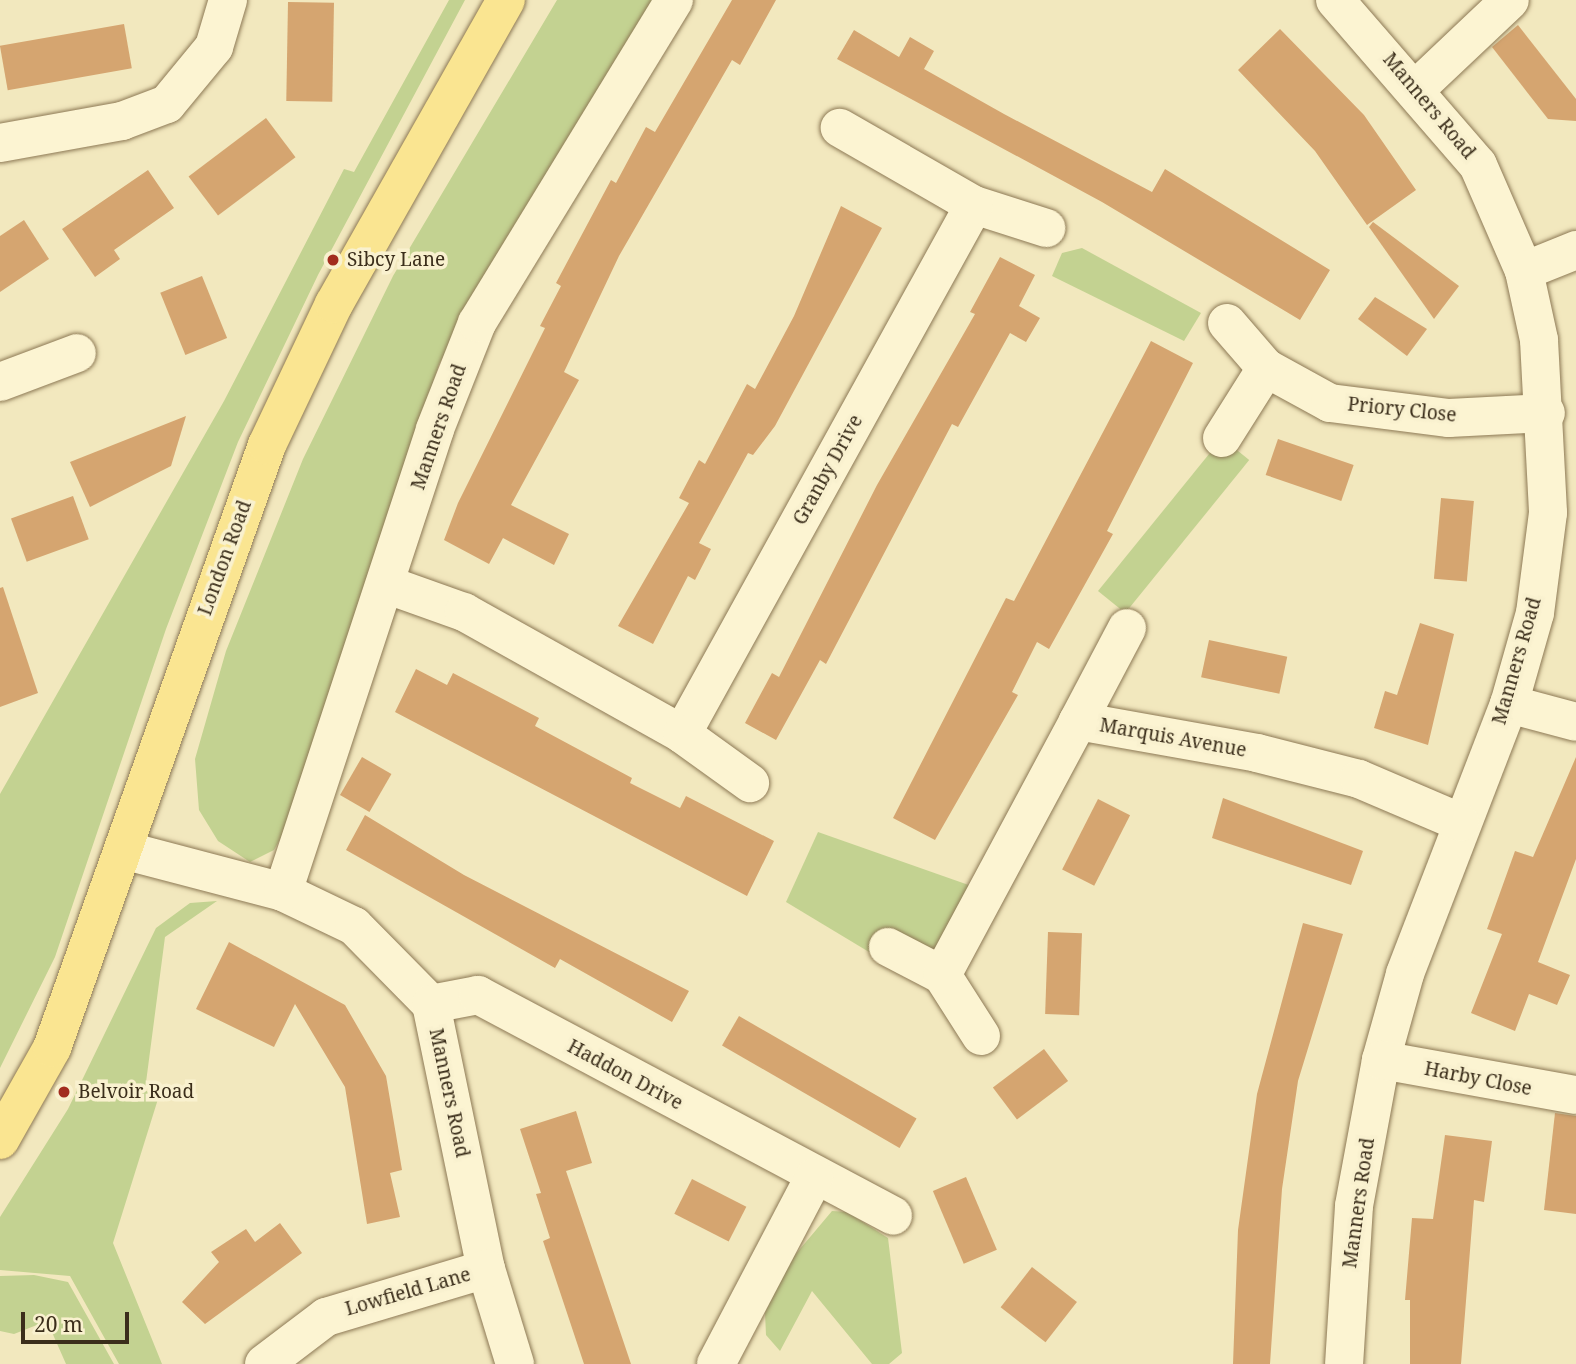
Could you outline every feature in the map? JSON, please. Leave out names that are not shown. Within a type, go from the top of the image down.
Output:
[{"type":"main road","name":"London Road","points":[[0,1140],[52,1048],[127,851],[216,577],[267,445],[334,304],[506,0]]},
{"type":"street","points":[[0,143],[122,121],[167,104],[214,47],[228,0]]},
{"type":"street","name":"Manners Road","points":[[283,892],[388,585],[435,429],[477,323],[674,0]]},
{"type":"street","name":"Manners Road","points":[[1335,0],[1416,89],[1478,165],[1524,271],[1546,413],[1546,526],[1535,613],[1509,704],[1460,822],[1381,1060],[1354,1206],[1344,1364]]},
{"type":"street","points":[[1416,89],[1510,0]]},
{"type":"street","points":[[840,128],[974,205],[1046,228]]},
{"type":"street","name":"Granby Drive","points":[[682,734],[974,205]]},
{"type":"street","points":[[1524,271],[1576,250]]},
{"type":"street","name":"Priory Close","points":[[1227,324],[1266,368],[1330,403],[1449,418],[1546,413]]},
{"type":"street","points":[[0,382],[77,353]]},
{"type":"street","points":[[1222,438],[1266,368]]},
{"type":"street","points":[[388,585],[464,612],[682,734],[750,783]]},
{"type":"street","points":[[1077,721],[1127,628]]},
{"type":"street","points":[[1509,704],[1576,722]]},
{"type":"street","name":"Marquis Avenue","points":[[943,975],[1077,721],[1258,753],[1359,779],[1460,822]]},
{"type":"street","name":"Manners Road","points":[[127,851],[283,892],[354,926],[431,1004],[486,1269],[515,1364]]},
{"type":"street","points":[[888,947],[943,975],[981,1036]]},
{"type":"street","name":"Haddon Drive","points":[[431,1004],[478,995],[814,1177],[893,1216]]},
{"type":"street","name":"Harby Close","points":[[1381,1060],[1576,1095]]},
{"type":"street","points":[[716,1364],[814,1177]]},
{"type":"street","name":"Lowfield Lane","points":[[264,1364],[326,1317],[486,1269]]},
{"type":"green space","points":[[449,0],[465,0],[318,275],[238,442],[166,629],[55,957],[0,1068],[0,794],[224,401],[344,169],[354,172]]},
{"type":"green space","points":[[557,0],[657,0],[439,364],[296,811],[274,850],[250,862],[218,841],[199,810],[195,759],[226,651],[303,459],[393,276]]},
{"type":"green space","points":[[1082,248],[1201,313],[1184,341],[1052,276],[1062,253]]},
{"type":"green space","points":[[1222,438],[1249,460],[1125,613],[1098,591]]},
{"type":"green space","points":[[818,832],[980,889],[933,952],[874,955],[786,902]]},
{"type":"green space","points":[[217,901],[165,937],[145,1090],[158,1099],[113,1243],[162,1364],[119,1364],[70,1276],[0,1270],[0,1217],[68,1109],[156,928],[190,903]]},
{"type":"green space","points":[[832,1211],[847,1212],[888,1238],[902,1353],[889,1364],[872,1364],[812,1291],[780,1351],[766,1335],[765,1313],[784,1268]]},
{"type":"green space","points":[[34,1275],[68,1282],[114,1364],[66,1364],[47,1321],[14,1334],[0,1331],[0,1276]]},
{"type":"building","points":[[732,0],[776,0],[740,65],[732,60],[619,256],[564,372],[579,380],[511,505],[569,534],[554,565],[503,538],[489,564],[444,540],[458,503],[545,328],[540,326],[561,286],[556,283],[611,180],[616,183],[646,127],[655,132]]},
{"type":"building","points":[[288,2],[334,3],[332,102],[286,101]]},
{"type":"building","points":[[124,24],[132,68],[8,90],[0,46]]},
{"type":"building","points":[[1518,25],[1576,99],[1576,121],[1548,119],[1492,47]]},
{"type":"building","points":[[1280,29],[1364,115],[1416,190],[1367,225],[1315,151],[1238,70]]},
{"type":"building","points":[[854,30],[899,57],[910,37],[934,51],[924,69],[1004,114],[1152,192],[1165,169],[1330,270],[1300,320],[1102,202],[837,59]]},
{"type":"building","points":[[266,118],[295,157],[218,216],[189,176]]},
{"type":"building","points":[[148,170],[174,208],[114,250],[120,259],[95,277],[62,229]]},
{"type":"building","points":[[841,206],[882,228],[775,426],[753,455],[748,453],[699,543],[711,549],[695,580],[688,576],[653,644],[618,626],[689,503],[679,498],[699,460],[705,464],[747,384],[755,389],[794,316]]},
{"type":"building","points":[[24,220],[49,259],[0,292],[0,236]]},
{"type":"building","points":[[1373,222],[1459,286],[1434,319],[1369,227]]},
{"type":"building","points":[[1000,257],[1035,275],[1019,306],[1040,318],[1026,342],[1010,333],[958,427],[952,424],[826,664],[820,660],[776,740],[745,723],[772,673],[779,677],[877,485],[975,314],[970,312]]},
{"type":"building","points":[[202,276],[227,338],[185,355],[160,293]]},
{"type":"building","points":[[1375,297],[1427,329],[1407,356],[1358,319]]},
{"type":"building","points":[[1151,341],[1193,363],[1107,531],[1113,534],[1049,649],[1037,642],[1012,692],[1018,695],[935,840],[893,818],[1006,598],[1014,601]]},
{"type":"building","points":[[186,416],[171,466],[90,507],[70,462]]},
{"type":"building","points":[[1278,439],[1354,465],[1341,501],[1266,475]]},
{"type":"building","points":[[73,496],[89,539],[27,562],[11,519]]},
{"type":"building","points":[[1441,498],[1474,501],[1467,582],[1434,579]]},
{"type":"building","points":[[3,587],[38,693],[0,707],[0,588]]},
{"type":"building","points":[[1420,623],[1454,634],[1428,745],[1374,728],[1385,691],[1397,695]]},
{"type":"building","points":[[1209,640],[1287,657],[1279,694],[1201,677]]},
{"type":"building","points":[[416,669],[447,685],[453,673],[539,718],[535,726],[632,778],[630,783],[680,808],[686,796],[774,841],[747,896],[395,712]]},
{"type":"building","points":[[362,757],[391,774],[369,812],[340,795]]},
{"type":"building","points":[[1576,757],[1576,859],[1538,962],[1570,975],[1557,1005],[1529,994],[1515,1031],[1471,1013],[1502,934],[1487,929],[1515,851],[1533,857]]},
{"type":"building","points":[[1223,798],[1363,851],[1351,885],[1212,838]]},
{"type":"building","points":[[1098,799],[1130,815],[1094,886],[1062,869]]},
{"type":"building","points":[[365,815],[464,875],[689,991],[672,1022],[560,959],[555,968],[346,850]]},
{"type":"building","points":[[1303,923],[1343,934],[1298,1081],[1282,1189],[1270,1364],[1233,1364],[1238,1230],[1257,1094]]},
{"type":"building","points":[[1048,932],[1082,933],[1079,1015],[1045,1014]]},
{"type":"building","points":[[229,942],[345,1005],[386,1076],[402,1170],[390,1173],[400,1217],[367,1224],[345,1087],[295,1004],[274,1047],[196,1009]]},
{"type":"building","points":[[739,1016],[917,1118],[900,1148],[722,1045]]},
{"type":"building","points":[[1044,1049],[1068,1081],[1017,1119],[993,1088]]},
{"type":"building","points":[[576,1111],[592,1163],[566,1171],[631,1364],[584,1364],[543,1241],[550,1238],[536,1194],[541,1193],[520,1129]]},
{"type":"building","points":[[1555,1113],[1576,1116],[1576,1214],[1544,1210]]},
{"type":"building","points":[[1445,1135],[1492,1141],[1484,1202],[1474,1200],[1461,1364],[1410,1364],[1410,1300],[1405,1300],[1412,1218],[1433,1219]]},
{"type":"building","points":[[966,1177],[997,1250],[964,1264],[933,1191]]},
{"type":"building","points":[[692,1179],[746,1207],[729,1241],[674,1214]]},
{"type":"building","points":[[280,1223],[302,1253],[205,1324],[182,1302],[219,1262],[211,1252],[246,1229],[255,1242]]},
{"type":"building","points":[[1032,1267],[1077,1302],[1046,1342],[1001,1307]]},
{"type":"place","name":"Sibcy Lane","points":[[333,260]]},
{"type":"place","name":"Belvoir Road","points":[[64,1092]]}]
